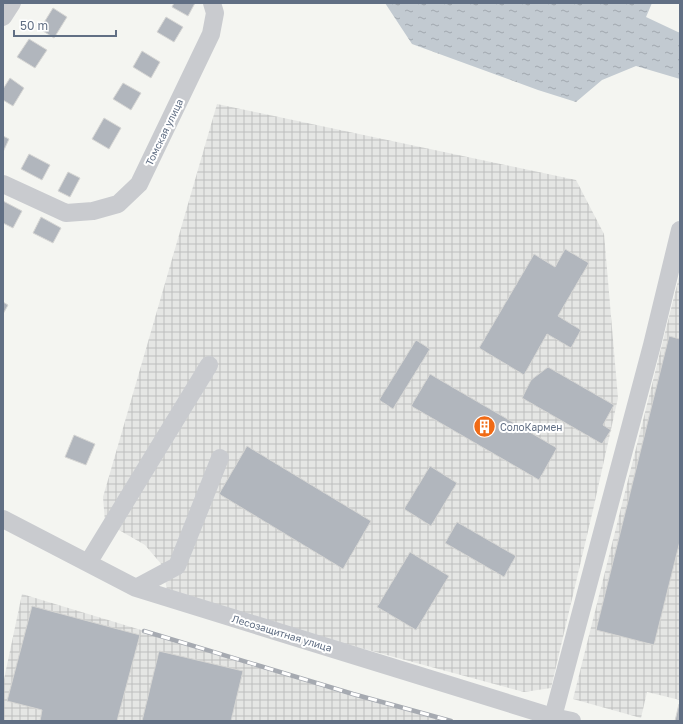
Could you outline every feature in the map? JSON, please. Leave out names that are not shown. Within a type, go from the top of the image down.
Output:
[{"type":"street","points":[[3,17],[12,3]]},
{"type":"street","name":"Томская улица","points":[[3,184],[66,213],[93,211],[118,204],[139,184],[211,34],[214,13],[212,3]]},
{"type":"street","points":[[553,717],[652,345],[680,230]]},
{"type":"street","points":[[88,563],[209,365]]},
{"type":"street","points":[[136,588],[177,566],[220,458]]},
{"type":"street","name":"Лесозащитная улица","points":[[3,519],[136,588],[553,717],[572,721]]},
{"type":"shaded area","points":[[217,104],[576,180],[604,234],[618,398],[551,688],[524,692],[183,600],[167,590],[162,565],[145,545],[105,522],[103,497]]},
{"type":"shaded area","points":[[680,273],[680,700],[647,692],[641,718],[573,699]]},
{"type":"shaded area","points":[[22,594],[353,694],[451,721],[3,721],[3,684]]},
{"type":"water","points":[[385,3],[652,3],[646,17],[680,33],[680,79],[636,66],[602,80],[576,102],[538,90],[412,44]]},
{"type":"building","points":[[174,3],[195,3],[188,16],[172,7]]},
{"type":"building","points":[[53,8],[67,17],[54,38],[40,29]]},
{"type":"building","points":[[166,17],[183,27],[174,42],[157,32]]},
{"type":"building","points":[[29,39],[47,50],[35,68],[17,57]]},
{"type":"building","points":[[142,51],[160,62],[151,78],[133,67]]},
{"type":"building","points":[[10,78],[24,88],[13,106],[3,100],[3,89]]},
{"type":"building","points":[[123,83],[141,93],[131,110],[113,99]]},
{"type":"building","points":[[104,118],[121,128],[109,149],[92,139]]},
{"type":"building","points":[[3,136],[9,139],[3,152]]},
{"type":"building","points":[[29,154],[50,165],[42,180],[21,169]]},
{"type":"building","points":[[68,172],[80,178],[70,197],[58,191]]},
{"type":"building","points":[[3,201],[22,211],[13,228],[3,223]]},
{"type":"building","points":[[41,217],[61,228],[53,243],[33,233]]},
{"type":"building","points":[[565,249],[589,263],[558,316],[581,330],[571,348],[547,334],[524,375],[479,348],[534,254],[555,267]]},
{"type":"building","points":[[3,302],[8,305],[3,314]]},
{"type":"building","points":[[669,336],[680,339],[680,541],[654,645],[596,630]]},
{"type":"building","points":[[416,340],[430,349],[393,409],[379,400]]},
{"type":"building","points":[[548,367],[614,405],[603,425],[611,430],[602,444],[522,398],[531,380]]},
{"type":"building","name":"СолоКармен","points":[[430,374],[557,448],[539,480],[411,406]]},
{"type":"building","points":[[74,435],[95,444],[86,465],[65,457]]},
{"type":"building","points":[[247,446],[371,521],[343,569],[219,494]]},
{"type":"building","points":[[430,466],[457,483],[431,526],[404,509]]},
{"type":"building","points":[[457,522],[516,556],[504,577],[445,543]]},
{"type":"building","points":[[410,552],[449,576],[416,630],[377,607]]},
{"type":"building","points":[[32,606],[140,635],[117,721],[40,721],[42,710],[7,701]]},
{"type":"building","points":[[159,651],[243,671],[231,721],[142,721]]},
{"type":"building","points":[[679,704],[680,721],[675,721]]},
{"type":"railway","points":[[144,631],[353,694],[451,721]]},
{"type":"place","name":"СолоКармен","points":[[484,427]]}]
